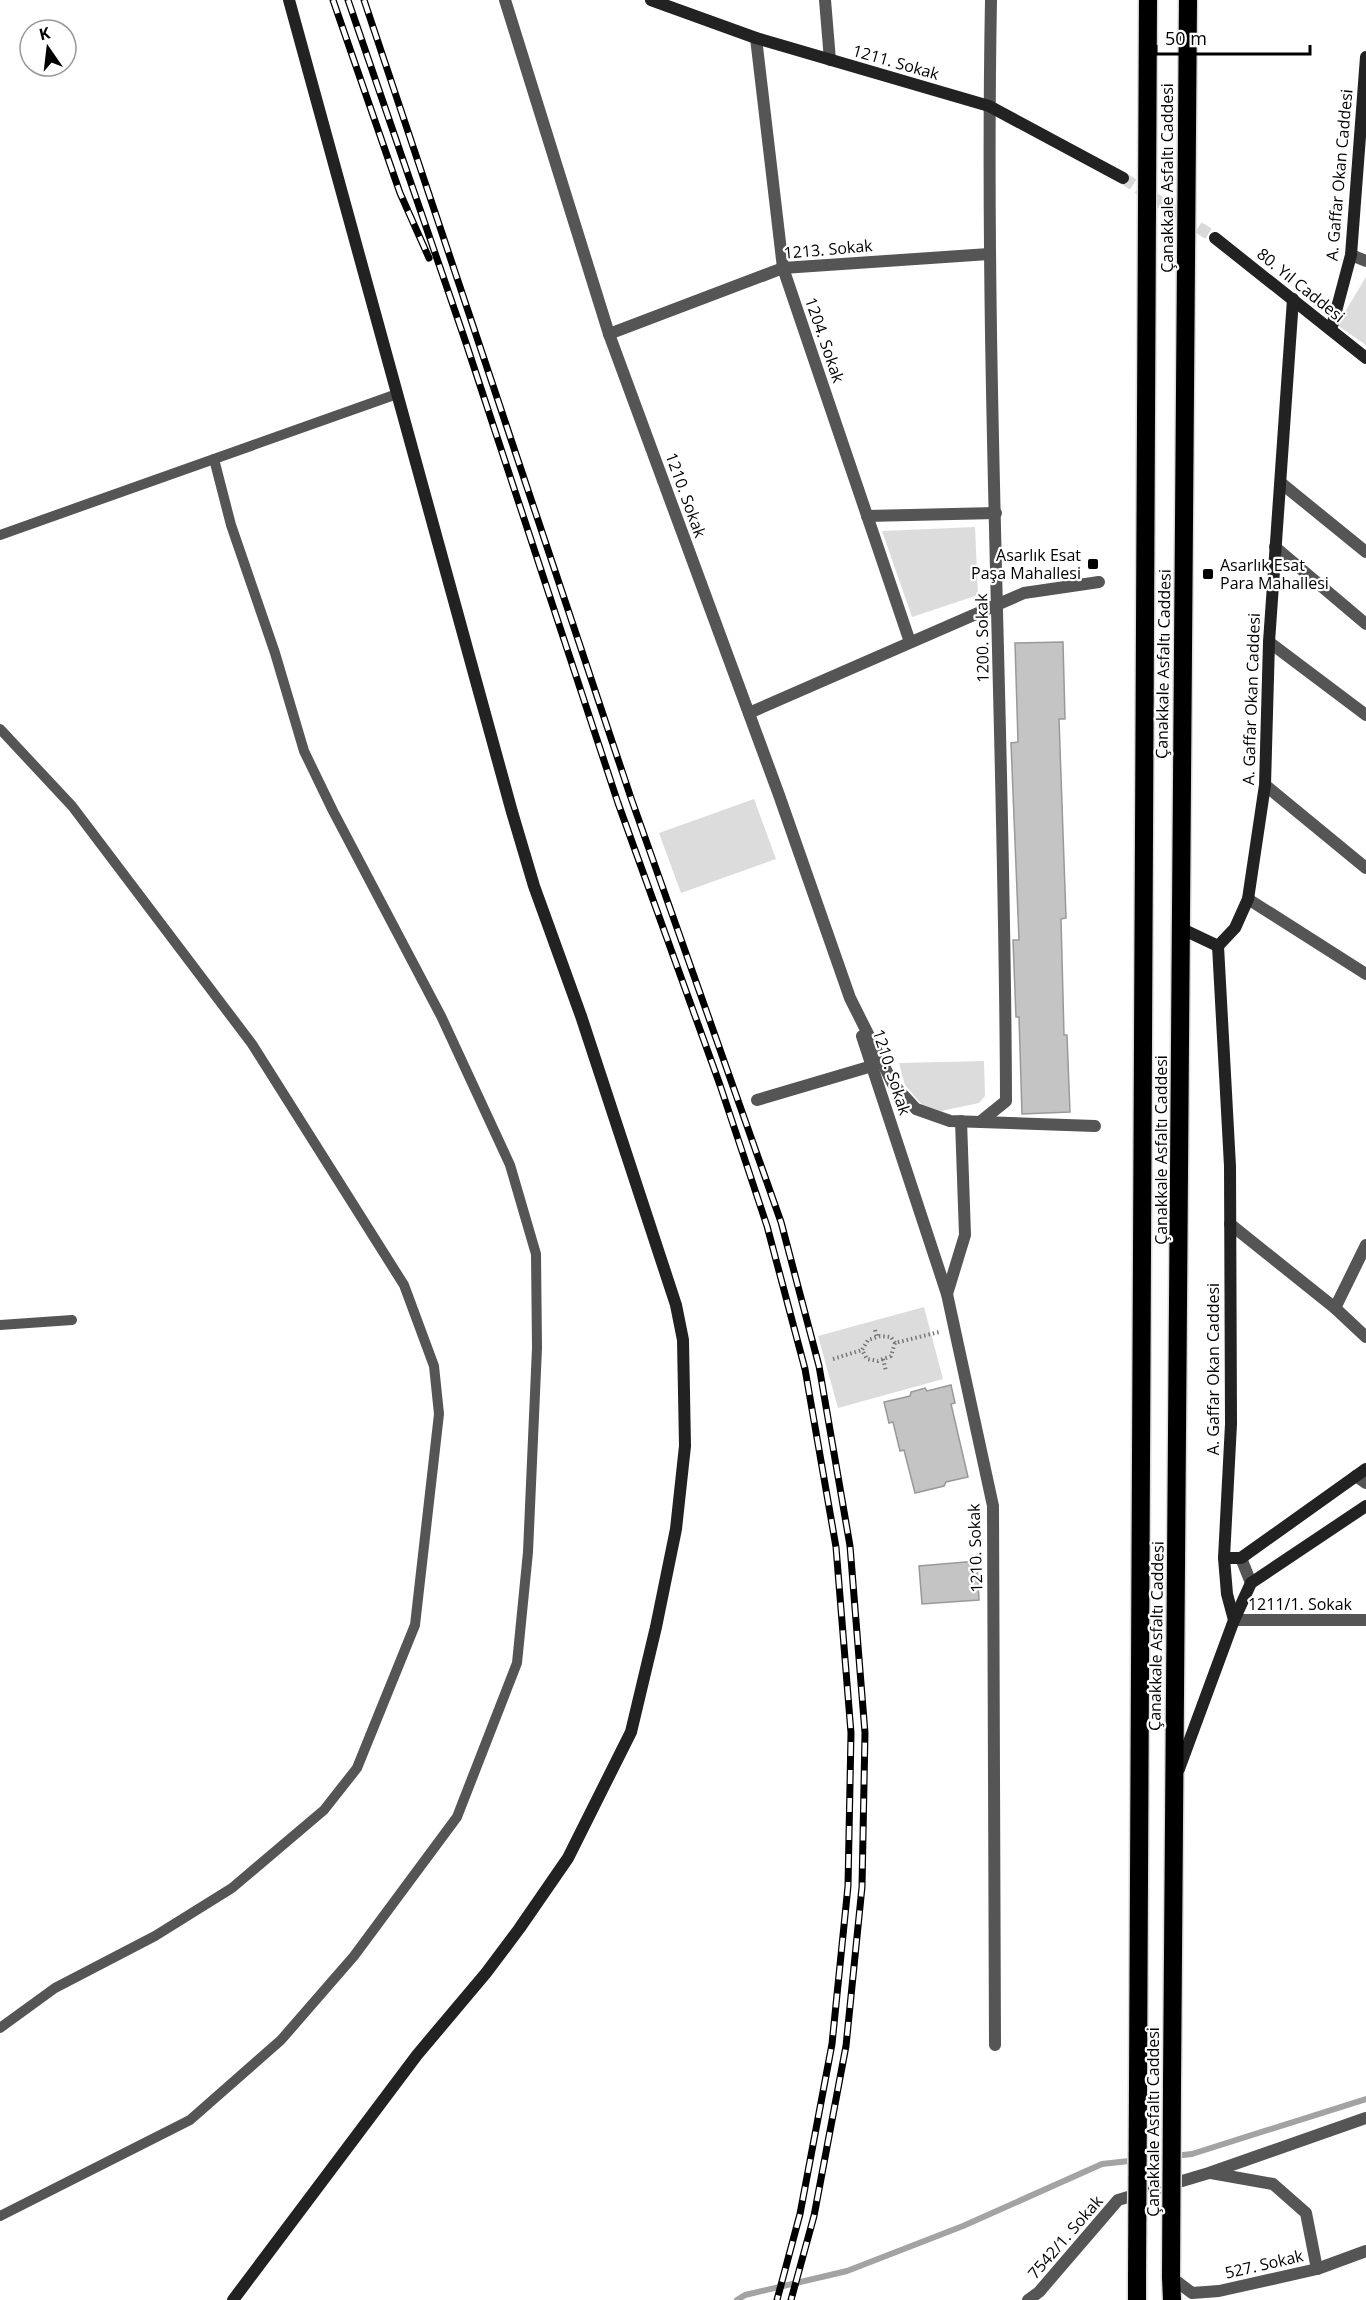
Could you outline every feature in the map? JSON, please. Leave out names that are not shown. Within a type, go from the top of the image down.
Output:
[{"type":"highway","name":"Çanakkale Asfaltı Caddesi","points":[[1137,2300],[1148,0]]},
{"type":"highway","name":"Çanakkale Asfaltı Caddesi","points":[[1172,2300],[1188,0]]},
{"type":"street","points":[[233,2300],[417,2055],[486,1973],[568,1858],[631,1732],[676,1529],[685,1446],[683,1340],[676,1305],[582,1016],[534,886],[512,812],[289,0]]},
{"type":"street","name":"1210. Sokak","points":[[505,0],[609,334],[749,712],[850,998],[947,1294],[993,1506],[995,2045]]},
{"type":"street","name":"1211. Sokak","points":[[651,0],[756,38],[989,106],[1123,178]]},
{"type":"street","points":[[825,0],[830,60]]},
{"type":"street","name":"1200. Sokak","points":[[980,1122],[1006,1101],[998,604],[989,254],[991,0]]},
{"type":"street","name":"1204. Sokak","points":[[756,38],[783,268],[910,642]]},
{"type":"street","name":"A. Gaffar Okan Caddesi","points":[[1331,330],[1351,255],[1366,57]]},
{"type":"street","name":"80. Yıl Caddesi","points":[[1215,238],[1366,358]]},
{"type":"street","name":"1213. Sokak","points":[[609,334],[783,268],[989,254]]},
{"type":"street","points":[[1351,255],[1366,261]]},
{"type":"street","name":"A. Gaffar Okan Caddesi","points":[[1234,1620],[1227,1594],[1224,1558],[1231,1424],[1230,1166],[1218,946],[1235,928],[1248,899],[1265,785],[1269,642],[1293,299]]},
{"type":"street","points":[[1281,483],[1366,552]]},
{"type":"street","points":[[867,516],[996,513]]},
{"type":"street","points":[[1275,547],[1366,624]]},
{"type":"street","points":[[749,712],[1024,593],[1099,582]]},
{"type":"street","points":[[1269,642],[1366,715]]},
{"type":"street","points":[[1265,785],[1366,868]]},
{"type":"street","points":[[1248,899],[1366,974]]},
{"type":"street","points":[[1180,928],[1218,946]]},
{"type":"street","name":"1210. Sokak","points":[[850,998],[893,1084],[916,1109],[950,1121],[1095,1126]]},
{"type":"street","points":[[757,1100],[872,1066]]},
{"type":"street","points":[[947,1294],[965,1235],[961,1121]]},
{"type":"street","points":[[1230,1224],[1335,1308],[1366,1337]]},
{"type":"street","points":[[1335,1308],[1366,1245]]},
{"type":"street","points":[[1224,1558],[1240,1558],[1363,1476]]},
{"type":"street","points":[[1174,1782],[1234,1620],[1251,1583],[1366,1506]]},
{"type":"street","points":[[1240,1558],[1251,1583]]},
{"type":"street","name":"1211/1. Sokak","points":[[1234,1620],[1366,1620]]},
{"type":"street","points":[[1209,2173],[1366,2118]]},
{"type":"street","name":"7542/1. Sokak","points":[[1028,2300],[1039,2292],[1118,2200],[1209,2173],[1273,2184],[1306,2213],[1317,2269]]},
{"type":"street","name":"527. Sokak","points":[[1172,2277],[1192,2293],[1219,2291],[1317,2269],[1366,2252]]},
{"type":"lane","points":[[0,535],[397,394]]},
{"type":"lane","points":[[0,2216],[190,2120],[281,2040],[354,1956],[457,1817],[517,1663],[528,1540],[537,1348],[536,1254],[510,1165],[441,1016],[304,751],[275,653],[231,525],[214,459]]},
{"type":"lane","points":[[0,729],[72,806],[252,1044],[404,1284],[434,1366],[439,1413],[415,1625],[357,1768],[324,1810],[232,1888],[154,1936],[56,1988],[0,2028]]},
{"type":"lane","points":[[0,1324],[72,1320]]},
{"type":"path","points":[[895,1343],[955,1329]]},
{"type":"path","points":[[875,1330],[877,1336]]},
{"type":"path","points":[[833,1359],[862,1350],[868,1340],[877,1336],[891,1337],[895,1343]]},
{"type":"path","points":[[862,1350],[867,1359],[878,1361],[891,1356],[895,1343]]},
{"type":"path","points":[[883,1359],[886,1371]]},
{"type":"shaded area","points":[[1366,277],[1366,345],[1337,325]]},
{"type":"shaded area","points":[[975,527],[978,595],[912,617],[882,531]]},
{"type":"shaded area","points":[[754,799],[776,859],[681,893],[659,833]]},
{"type":"shaded area","points":[[984,1061],[985,1096],[979,1103],[941,1111],[922,1105],[905,1085],[899,1063]]},
{"type":"shaded area","points":[[924,1307],[943,1379],[838,1408],[818,1336]]},
{"type":"building","points":[[1063,642],[1065,719],[1059,719],[1066,918],[1061,919],[1064,1035],[1067,1035],[1070,1112],[1022,1114],[1019,1017],[1016,1017],[1013,940],[1019,940],[1011,743],[1018,742],[1015,643]]},
{"type":"building","points":[[951,1385],[955,1403],[951,1404],[968,1477],[915,1493],[904,1450],[900,1451],[893,1422],[889,1423],[884,1402],[910,1396],[911,1392],[925,1388],[927,1391]]},
{"type":"building","points":[[977,1561],[979,1600],[922,1604],[919,1566]]},
{"type":"waterway","points":[[737,2300],[745,2295],[847,2271],[963,2226],[1102,2164],[1192,2154],[1366,2099]]},
{"type":"tunnel","points":[[1123,178],[1215,238]]},
{"type":"railway","points":[[333,0],[400,193],[429,258]]},
{"type":"railway","points":[[348,0],[466,343],[618,803],[720,1085],[767,1226],[805,1369],[836,1547],[851,1733],[848,1886],[832,2044],[800,2214],[777,2300]]},
{"type":"railway","points":[[364,0],[631,798],[781,1222],[819,1366],[850,1546],[865,1733],[862,1887],[846,2046],[814,2216],[791,2300]]},
{"type":"place","name":"Asarlık Esat Paşa Mahallesi","points":[[1093,564]]},
{"type":"place","name":"Asarlık Esat Para Mahallesi","points":[[1208,574]]}]
